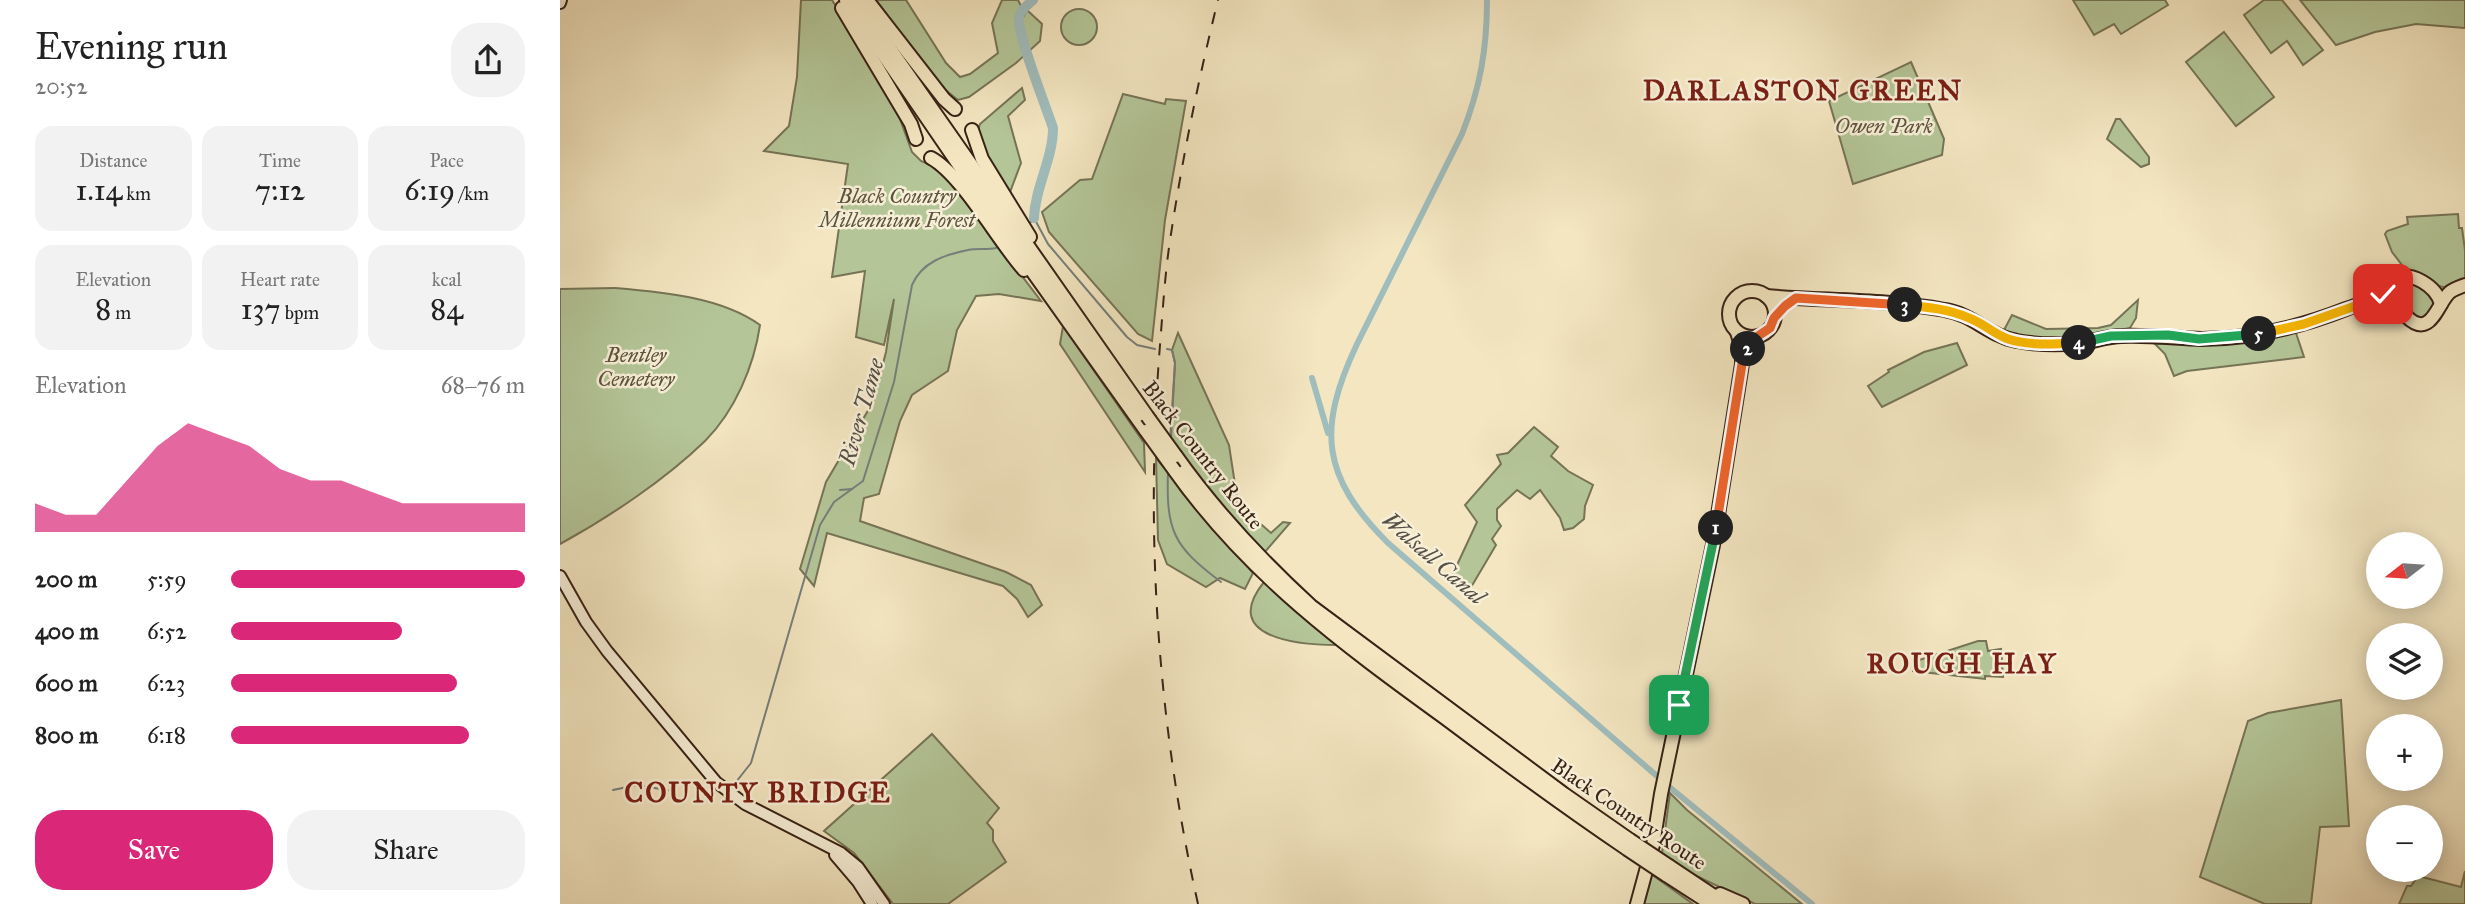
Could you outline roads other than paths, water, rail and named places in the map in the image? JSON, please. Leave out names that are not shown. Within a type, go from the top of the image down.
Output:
[{"type":"main road","points":[[838,0],[911,124],[916,139]]},
{"type":"main road","name":"Black Country Route","points":[[846,0],[1146,431],[1220,528],[1274,578],[1629,845],[1705,898],[1726,904]]},
{"type":"main road","name":"Black Country Route","points":[[856,0],[1175,456],[1250,554]]},
{"type":"main road","points":[[867,0],[944,99],[955,109]]},
{"type":"main road","points":[[972,131],[982,159],[1066,302]]},
{"type":"main road","points":[[931,158],[952,175],[1005,248],[1074,329]]},
{"type":"main road","points":[[1637,904],[1653,845],[1666,768],[1714,540],[1742,364],[1742,349],[1729,316],[1735,299],[1749,291],[1766,296],[1876,302],[1947,310],[1971,318],[2004,338],[2053,344],[2083,343],[2111,336],[2199,339],[2272,332],[2304,324],[2378,298],[2390,287],[2393,279],[2405,275],[2435,291],[2450,292]]},
{"type":"main road","points":[[2390,287],[2395,303],[2408,318],[2419,323],[2436,316],[2450,292],[2465,285]]},
{"type":"main road","points":[[2435,291],[2441,304]]},
{"type":"main road","points":[[1766,296],[1773,306],[1774,318]]},
{"type":"main road","points":[[1742,364],[1758,336],[1770,328],[1774,318],[1796,298]]},
{"type":"main road","points":[[2378,298],[2395,303]]},
{"type":"main road","points":[[1737,332],[1758,336]]},
{"type":"main road","points":[[560,576],[586,622],[607,651],[716,782],[745,804],[841,853],[858,867],[884,904]]},
{"type":"main road","points":[[828,848],[850,871],[872,904]]},
{"type":"main road","points":[[1705,898],[1743,904]]},
{"type":"waterway","name":"River Tame","points":[[1033,0],[1021,12],[1019,25],[1053,128],[1034,218]]},
{"type":"waterway","name":"Walsall Canal","points":[[1487,0],[1486,36],[1481,68],[1474,101],[1462,134],[1344,374],[1332,427],[1332,450],[1338,473],[1349,496],[1388,543],[1673,790],[1812,904]]},
{"type":"waterway","points":[[1029,224],[1034,218],[1048,244],[1127,337],[1137,345],[1155,349]]},
{"type":"waterway","name":"River Tame","points":[[736,782],[751,763],[820,525],[834,502],[863,481],[894,382],[912,285],[928,265],[942,257],[968,250],[996,248]]},
{"type":"waterway","points":[[1167,349],[1172,350],[1175,363],[1171,438]]},
{"type":"waterway","points":[[1312,378],[1328,433]]},
{"type":"waterway","points":[[1168,471],[1169,509],[1176,536],[1192,558],[1221,582]]},
{"type":"waterway","name":"River Tame","points":[[840,490],[852,489]]},
{"type":"waterway","name":"River Tame","points":[[613,790],[637,785],[672,791]]},
{"type":"railway","points":[[1198,904],[1184,835],[1164,696],[1158,626],[1154,486],[1160,345],[1169,248],[1192,116],[1218,0]]},
{"type":"district","name":"DARLASTON GREEN","points":[[1803,90]]},
{"type":"district","name":"ROUGH HAY","points":[[1962,663]]},
{"type":"district","name":"COUNTY BRIDGE","points":[[758,792]]},
{"type":"park label","name":"Owen Park","points":[[1884,126]]},
{"type":"park label","name":"Black Country Millennium Forest","points":[[897,208]]},
{"type":"park label","name":"Bentley Cemetery","points":[[636,367]]}]
